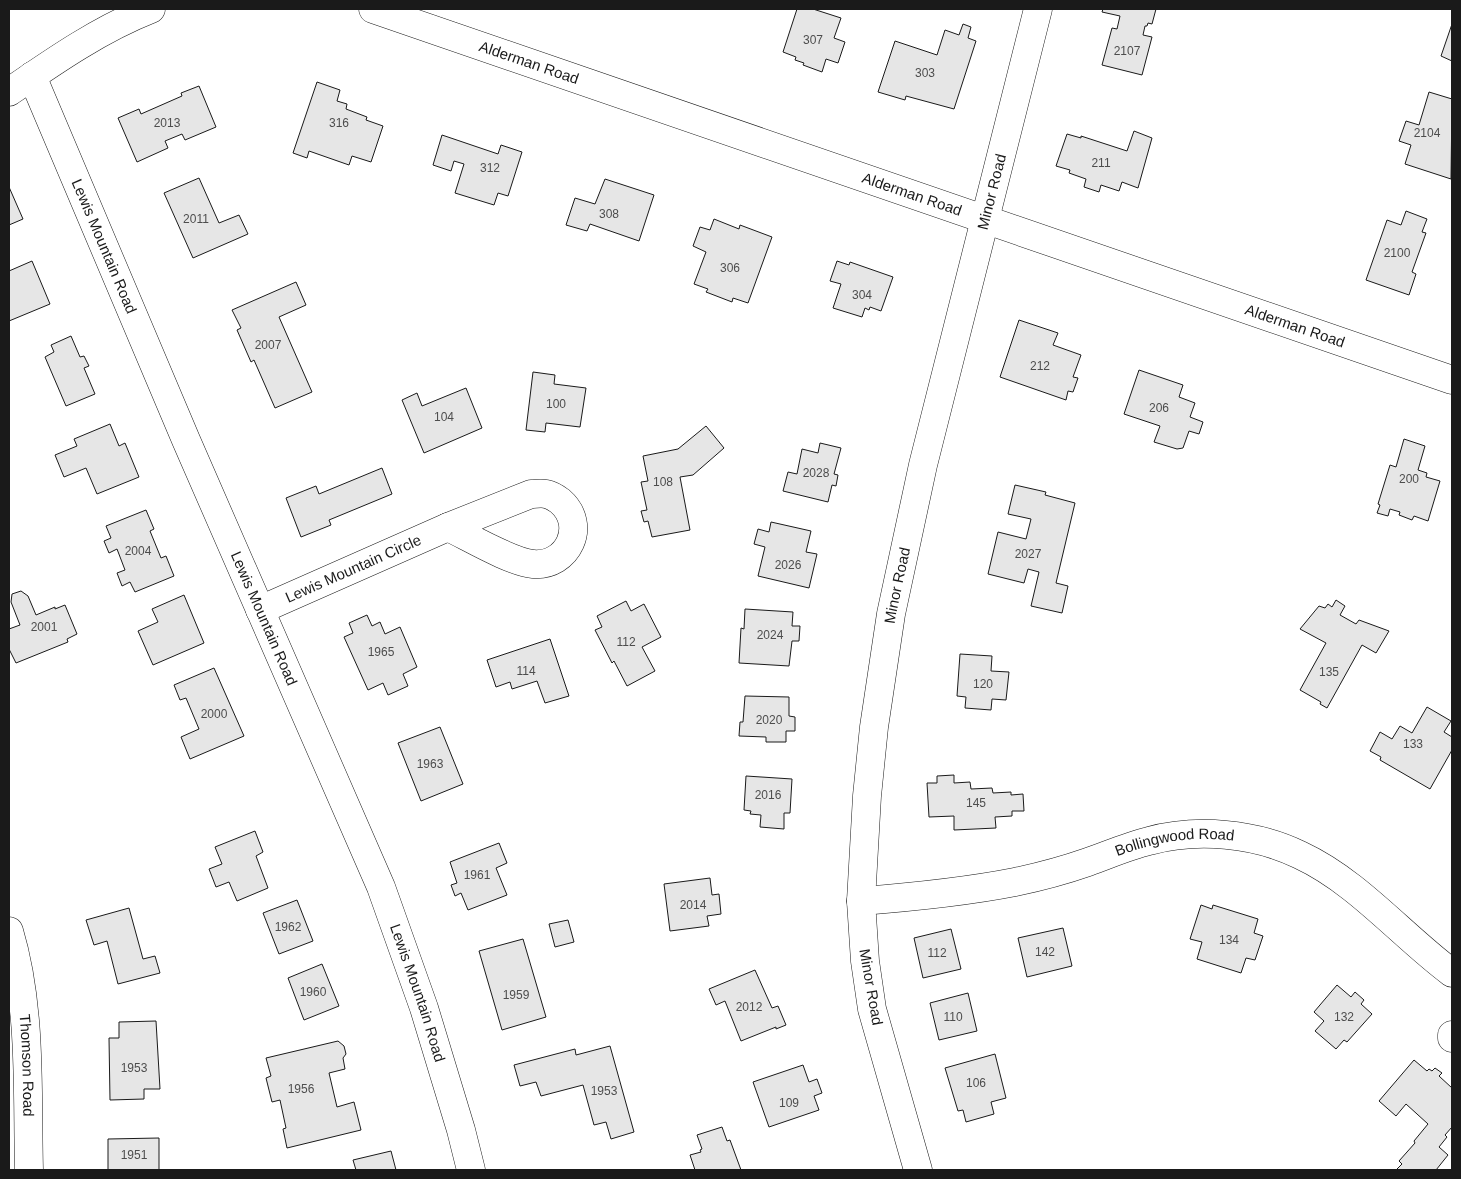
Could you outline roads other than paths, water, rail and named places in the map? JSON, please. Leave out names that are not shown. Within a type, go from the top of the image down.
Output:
[{"type":"street","points":[[9,92],[58,58],[125,19],[151,9]]},
{"type":"street","name":"Alderman Road","points":[[373,9],[1452,380]]},
{"type":"street","name":"Minor Road","points":[[918,1170],[872,1009],[865,961],[861,902],[867,796],[874,727],[891,614],[923,465],[1038,9]]},
{"type":"street","name":"Lewis Mountain Road","points":[[32,76],[186,440],[381,887],[424,1008],[461,1130],[471,1170]]},
{"type":"street","name":"Lewis Mountain Circle","points":[[260,610],[448,527]]},
{"type":"street","name":"Bollingwood Road","points":[[861,902],[939,895],[1016,882],[1086,863],[1150,841],[1189,834],[1230,835],[1269,843],[1300,854],[1329,870],[1452,973]]},
{"type":"street","name":"Thomson Road","points":[[9,931],[22,992],[26,1040],[29,1170]]}]
